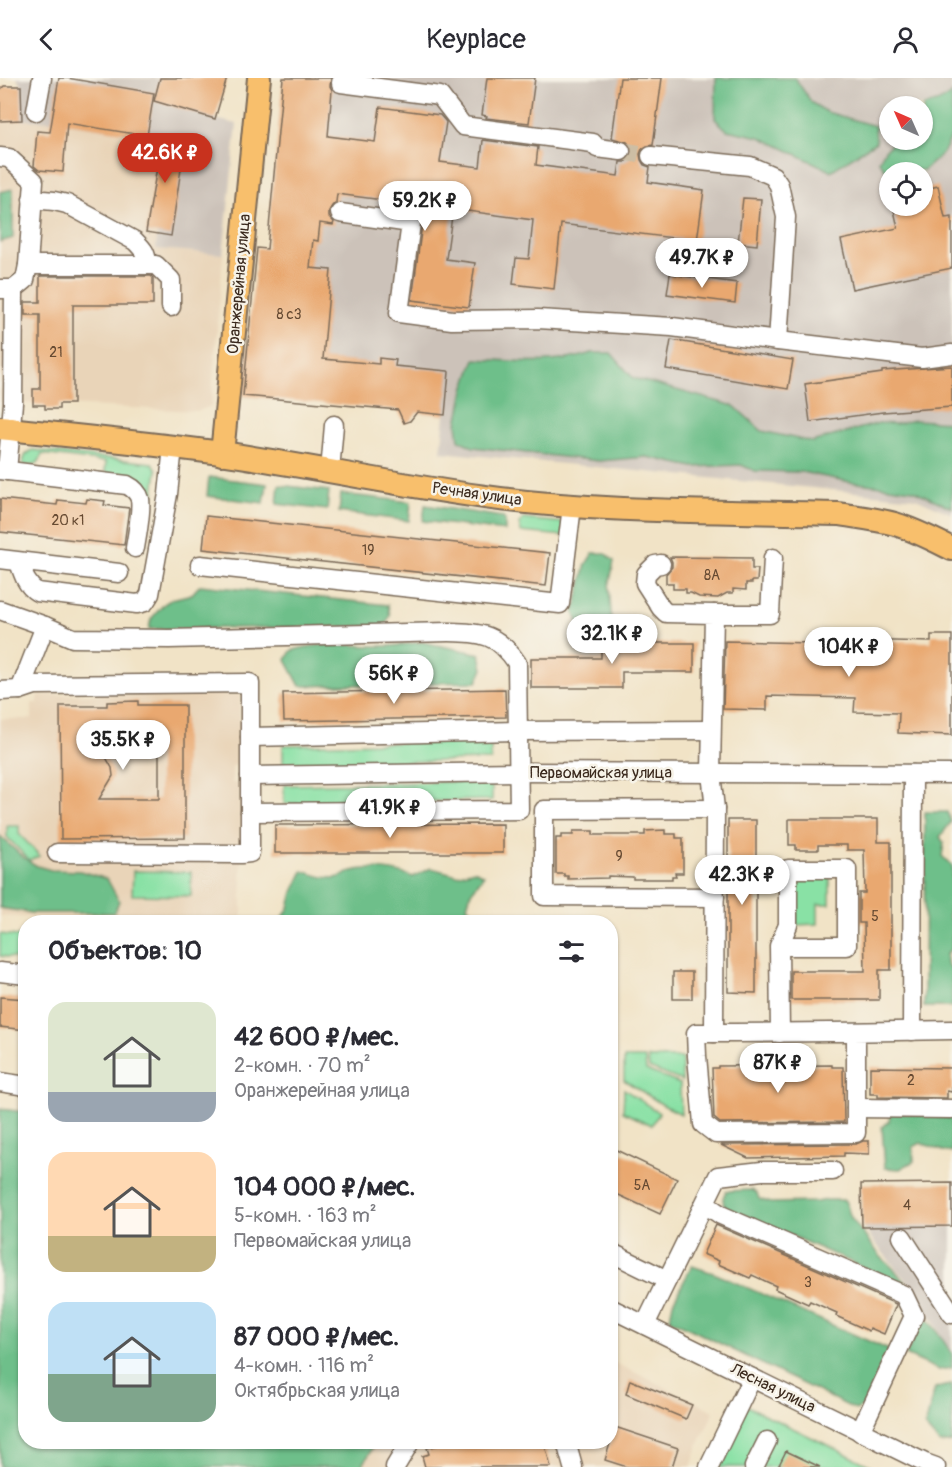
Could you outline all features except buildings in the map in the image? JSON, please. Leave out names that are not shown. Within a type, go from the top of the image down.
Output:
[{"type":"main road","name":"Оранжерейная улица","points":[[222,454],[259,78]]},
{"type":"main road","name":"Речная улица","points":[[6,429],[173,447],[486,497],[573,506],[839,514],[894,524],[952,549]]},
{"type":"street","points":[[36,111],[42,78]]},
{"type":"street","points":[[342,78],[341,83],[440,96],[463,126],[593,143],[597,148],[621,152]]},
{"type":"street","points":[[651,156],[750,166],[772,176],[779,184],[786,217],[778,341]]},
{"type":"street","points":[[0,157],[9,158],[33,181],[25,280],[7,289],[13,392],[6,429],[4,470],[127,485],[137,493],[141,500],[135,548]]},
{"type":"street","points":[[32,199],[67,204],[135,241],[144,249],[147,265]]},
{"type":"street","points":[[340,213],[411,223],[399,313],[452,320],[538,319],[662,327],[922,358],[952,354]]},
{"type":"street","points":[[28,265],[156,265],[171,280],[171,307]]},
{"type":"street","points":[[330,471],[334,425]]},
{"type":"street","points":[[18,561],[31,589],[37,592],[136,604],[145,602],[150,594],[168,494],[173,447]]},
{"type":"street","points":[[200,565],[560,604],[573,506]]},
{"type":"street","points":[[661,564],[655,565],[646,574],[645,583],[666,613],[771,614],[773,558]]},
{"type":"street","points":[[0,559],[119,573]]},
{"type":"street","points":[[0,610],[73,638],[169,639],[448,632],[478,633],[494,639],[509,652],[517,663],[519,810]]},
{"type":"street","points":[[714,614],[711,730],[711,773],[715,809],[714,1033]]},
{"type":"street","points":[[20,690],[45,626]]},
{"type":"street","points":[[0,691],[20,690],[35,685],[250,683],[250,853],[57,853]]},
{"type":"street","points":[[250,737],[518,731],[711,730]]},
{"type":"street","name":"Первомайская улица","points":[[250,776],[519,772],[952,774]]},
{"type":"street","points":[[912,1031],[913,774]]},
{"type":"street","points":[[250,812],[715,809]]},
{"type":"street","points":[[544,810],[544,897],[715,897]]},
{"type":"street","points":[[780,946],[847,946],[847,868],[788,869],[788,926],[780,946],[780,1033]]},
{"type":"street","points":[[0,972],[18,974]]},
{"type":"street","points":[[856,1032],[856,1133],[716,1134],[703,1124],[696,1033],[952,1030]]},
{"type":"street","points":[[0,1082],[18,1085]]},
{"type":"street","points":[[856,1108],[952,1109]]},
{"type":"street","points":[[645,1325],[718,1176],[762,1171],[833,1171]]},
{"type":"street","points":[[705,1204],[721,1215],[904,1295],[914,1316],[860,1432]]},
{"type":"street","points":[[902,1238],[952,1314]]},
{"type":"street","points":[[618,1256],[667,1280]]},
{"type":"street","name":"Лесная улица","points":[[618,1312],[860,1432],[936,1467]]},
{"type":"street","points":[[709,1467],[752,1378]]},
{"type":"street","points":[[754,1467],[767,1441]]},
{"type":"street","points":[[395,1467],[406,1449]]},
{"type":"street","points":[[568,1449],[573,1467]]},
{"type":"shaded area","points":[[17,78],[227,78],[215,119],[237,124],[223,254],[156,249],[157,234],[146,232],[157,167],[149,165],[153,137],[52,121],[22,120],[21,86]]},
{"type":"shaded area","points":[[283,78],[952,78],[952,514],[916,498],[441,452],[445,415],[414,412],[412,420],[406,422],[401,418],[401,410],[243,396],[257,248],[267,248]]},
{"type":"shaded area","points":[[0,121],[52,121],[153,137],[157,167],[146,232],[158,234],[156,249],[223,254],[211,406],[198,411],[0,402]]},
{"type":"shaded area","points":[[240,692],[240,765],[232,766],[232,783],[241,783],[242,915],[0,916],[0,719],[32,719],[32,703],[38,703],[38,695]]},
{"type":"shaded area","points":[[952,1183],[952,1356],[921,1299],[862,1227],[861,1184]]},
{"type":"shaded area","points":[[618,1364],[714,1411],[691,1467],[362,1467],[372,1449],[618,1449]]},
{"type":"green space","points":[[716,78],[795,78],[812,103],[827,112],[875,126],[876,142],[831,171],[760,137],[727,130],[715,119]]},
{"type":"green space","points":[[952,93],[952,136],[943,153],[933,162],[880,162],[885,150],[933,150],[933,103]]},
{"type":"green space","points":[[13,189],[13,238],[0,242],[0,192]]},
{"type":"green space","points":[[592,353],[611,353],[633,378],[734,406],[762,431],[812,442],[879,423],[896,424],[914,420],[952,422],[952,508],[913,490],[850,482],[802,472],[755,471],[741,465],[693,467],[647,457],[599,461],[473,447],[459,440],[457,424],[464,390],[475,359],[549,361]]},
{"type":"green space","points":[[33,450],[152,463],[157,470],[153,499],[145,498],[108,474],[105,471],[106,462],[42,454],[36,464],[23,465],[25,456]]},
{"type":"green space","points":[[209,477],[267,484],[264,503],[207,496]]},
{"type":"green space","points":[[279,485],[329,491],[327,510],[277,504]]},
{"type":"green space","points":[[341,494],[411,502],[409,521],[339,512]]},
{"type":"green space","points":[[425,505],[502,517],[505,520],[505,531],[423,521]]},
{"type":"green space","points":[[523,519],[565,523],[564,536],[521,532],[519,524]]},
{"type":"green space","points":[[593,553],[605,553],[614,561],[609,587],[612,626],[604,635],[590,632],[579,625],[574,613],[586,564]]},
{"type":"green space","points":[[200,585],[388,605],[390,616],[385,626],[149,629],[151,619],[164,604],[172,599],[192,594]]},
{"type":"green space","points":[[422,642],[480,654],[483,669],[477,682],[300,686],[286,660],[291,651],[315,646],[393,646]]},
{"type":"green space","points":[[491,741],[491,760],[283,764],[283,745]]},
{"type":"green space","points":[[492,781],[492,800],[284,804],[284,785]]},
{"type":"green space","points":[[925,812],[947,812],[951,822],[940,837],[944,843],[942,856],[952,866],[952,898],[948,917],[952,921],[952,948],[946,954],[948,967],[952,968],[952,1007],[924,1007]]},
{"type":"green space","points":[[7,826],[19,826],[19,834],[40,856],[29,860],[7,837]]},
{"type":"green space","points":[[0,836],[24,858],[37,866],[51,870],[80,871],[107,879],[119,901],[114,913],[32,913],[0,908]]},
{"type":"green space","points":[[431,868],[457,875],[474,870],[484,875],[471,892],[467,906],[475,915],[284,915],[303,871],[331,878],[353,871],[374,869],[413,877]]},
{"type":"green space","points":[[133,871],[191,872],[191,896],[132,895]]},
{"type":"green space","points":[[796,878],[830,878],[830,904],[818,904],[818,924],[796,925]]},
{"type":"green space","points":[[0,934],[18,936],[18,958],[0,956]]},
{"type":"green space","points":[[624,1058],[645,1058],[646,1070],[680,1084],[681,1114],[624,1080]]},
{"type":"green space","points":[[648,1058],[682,1058],[682,1081],[649,1068]]},
{"type":"green space","points":[[624,1089],[659,1113],[652,1125],[623,1112]]},
{"type":"green space","points":[[0,1109],[18,1111],[18,1449],[372,1449],[362,1467],[0,1467]]},
{"type":"green space","points":[[891,1112],[952,1118],[952,1152],[921,1143],[913,1147],[914,1161],[900,1169],[885,1168],[882,1127],[889,1121]]},
{"type":"green space","points":[[752,1190],[757,1193],[759,1199],[771,1203],[845,1200],[851,1218],[908,1287],[726,1207],[723,1203],[726,1191]]},
{"type":"green space","points":[[692,1266],[716,1274],[889,1350],[870,1402],[856,1410],[670,1319],[673,1302]]},
{"type":"green space","points":[[923,1316],[935,1328],[952,1353],[952,1368],[939,1370],[906,1355]]},
{"type":"green space","points":[[952,1385],[952,1442],[940,1444],[925,1427],[935,1388]]},
{"type":"green space","points":[[747,1406],[873,1467],[718,1467]]},
{"type":"tunnel","points":[[621,151],[651,156]]}]
